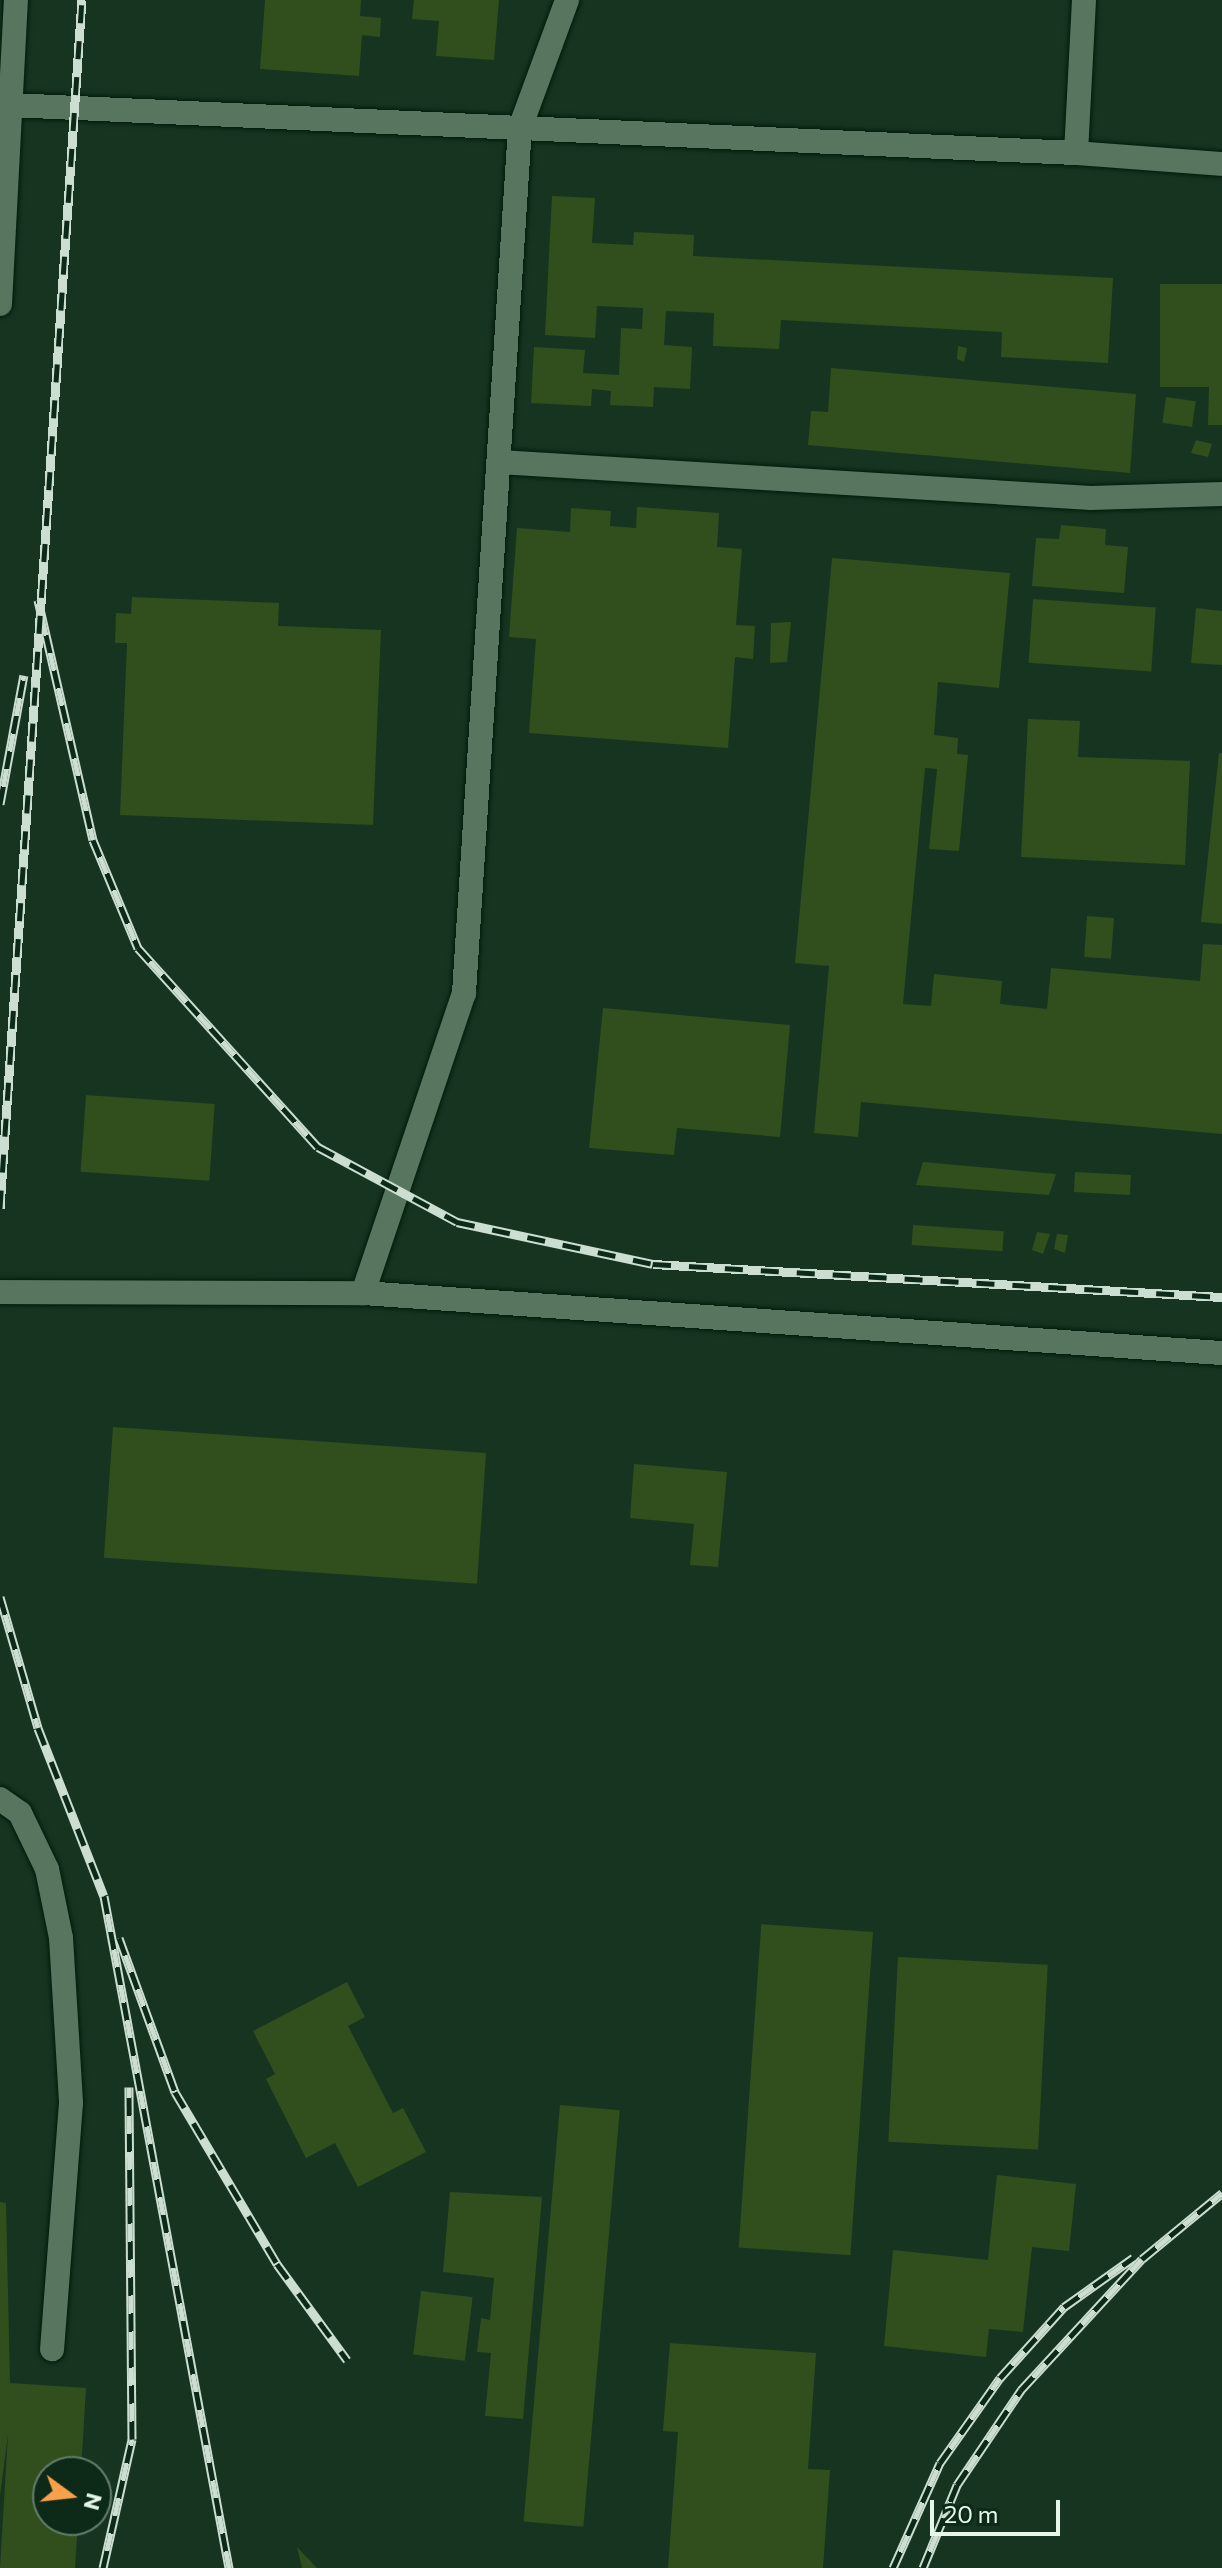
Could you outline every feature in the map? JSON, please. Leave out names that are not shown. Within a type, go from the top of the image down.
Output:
[{"type":"lane","points":[[0,304],[16,0]]},
{"type":"lane","points":[[363,1293],[464,993],[520,128],[567,0]]},
{"type":"lane","points":[[1076,153],[1084,0]]},
{"type":"lane","points":[[10,105],[1076,153],[1222,164]]},
{"type":"lane","points":[[499,462],[1091,498],[1222,494]]},
{"type":"lane","points":[[0,1292],[363,1293],[1222,1353]]},
{"type":"lane","points":[[0,1799],[20,1813],[47,1869],[61,1938],[71,2103],[52,2349]]},
{"type":"building","points":[[265,0],[361,0],[360,16],[381,18],[380,37],[362,35],[359,76],[260,69]]},
{"type":"building","points":[[414,0],[499,0],[494,60],[436,56],[439,21],[412,19]]},
{"type":"building","points":[[552,196],[595,198],[592,243],[633,245],[634,232],[694,235],[693,256],[1113,278],[1108,363],[1001,357],[1002,332],[781,320],[779,349],[713,346],[714,313],[666,311],[664,345],[692,347],[690,389],[654,387],[653,407],[610,405],[611,391],[592,389],[591,406],[531,403],[534,347],[585,350],[583,373],[619,375],[621,328],[642,329],[643,308],[597,306],[595,338],[545,335]]},
{"type":"building","points":[[1160,284],[1222,284],[1222,425],[1208,425],[1209,387],[1160,387]]},
{"type":"building","points":[[958,346],[967,348],[964,362],[957,359]]},
{"type":"building","points":[[831,368],[1136,394],[1130,473],[808,445],[811,411],[828,412]]},
{"type":"building","points":[[1166,397],[1196,401],[1192,427],[1162,423]]},
{"type":"building","points":[[1196,440],[1212,444],[1208,457],[1191,453]]},
{"type":"building","points":[[637,507],[719,513],[717,547],[742,549],[736,625],[755,626],[753,659],[735,657],[728,748],[529,733],[536,639],[509,637],[517,528],[570,532],[571,508],[611,511],[610,526],[636,528]]},
{"type":"building","points":[[1061,525],[1106,529],[1105,545],[1128,547],[1124,593],[1032,586],[1036,538],[1059,539]]},
{"type":"building","points":[[832,558],[1010,573],[999,688],[938,682],[934,735],[958,738],[957,754],[968,755],[959,851],[929,849],[937,769],[925,768],[903,1004],[931,1006],[934,974],[1002,981],[1000,1004],[1047,1009],[1051,968],[1200,981],[1203,944],[1222,945],[1222,1134],[861,1102],[858,1137],[814,1133],[829,966],[795,963]]},
{"type":"building","points":[[132,597],[279,603],[278,626],[381,630],[373,825],[120,815],[127,643],[115,643],[116,613],[131,614]]},
{"type":"building","points":[[1033,599],[1156,608],[1151,671],[1029,663]]},
{"type":"building","points":[[1196,608],[1222,611],[1222,665],[1191,663]]},
{"type":"building","points":[[791,622],[787,662],[770,663],[771,623]]},
{"type":"building","points":[[1028,719],[1080,721],[1078,757],[1190,761],[1185,865],[1021,857]]},
{"type":"building","points":[[1219,753],[1222,753],[1222,924],[1201,922]]},
{"type":"building","points":[[1087,916],[1114,918],[1111,959],[1084,957]]},
{"type":"building","points":[[603,1008],[790,1025],[780,1137],[677,1128],[674,1155],[589,1148]]},
{"type":"building","points":[[86,1095],[215,1104],[209,1181],[81,1172]]},
{"type":"building","points":[[923,1162],[1056,1174],[1049,1195],[916,1185]]},
{"type":"building","points":[[1075,1172],[1131,1175],[1130,1195],[1074,1192]]},
{"type":"building","points":[[913,1225],[1004,1231],[1002,1251],[912,1245]]},
{"type":"building","points":[[1037,1232],[1050,1234],[1043,1254],[1032,1250]]},
{"type":"building","points":[[1057,1234],[1068,1235],[1065,1253],[1054,1249]]},
{"type":"building","points":[[113,1427],[486,1453],[477,1584],[104,1558]]},
{"type":"building","points":[[634,1464],[727,1472],[718,1567],[690,1565],[694,1524],[630,1518]]},
{"type":"building","points":[[761,1924],[873,1932],[850,2255],[739,2247]]},
{"type":"building","points":[[898,1957],[1048,1965],[1038,2150],[888,2142]]},
{"type":"building","points":[[347,1982],[365,2017],[348,2026],[393,2113],[403,2108],[426,2152],[358,2187],[335,2143],[306,2158],[266,2079],[275,2074],[253,2031]]},
{"type":"building","points":[[560,2105],[620,2110],[583,2527],[524,2521]]},
{"type":"building","points":[[997,2175],[1076,2184],[1069,2251],[1032,2247],[1023,2332],[989,2329],[986,2357],[884,2346],[893,2250],[988,2260]]},
{"type":"building","points":[[450,2192],[542,2197],[523,2419],[485,2416],[491,2353],[477,2352],[481,2318],[490,2320],[494,2278],[443,2272]]},
{"type":"building","points":[[0,2202],[6,2203],[10,2383],[86,2388],[82,2456],[32,2456],[32,2536],[77,2536],[75,2568],[0,2568],[8,2434],[0,2496]]},
{"type":"building","points":[[421,2291],[473,2297],[465,2361],[413,2355]]},
{"type":"building","points":[[670,2343],[816,2353],[808,2469],[830,2470],[823,2568],[668,2568],[678,2432],[663,2431]]},
{"type":"building","points":[[297,2547],[317,2568],[302,2568]]},
{"type":"railway","points":[[0,1208],[82,0]]},
{"type":"railway","points":[[38,600],[93,840],[138,948],[318,1147],[457,1222],[653,1264],[1222,1297]]},
{"type":"railway","points":[[0,804],[24,675]]},
{"type":"railway","points":[[0,1597],[38,1728],[104,1896],[229,2568]]},
{"type":"railway","points":[[119,1938],[175,2092],[277,2264],[347,2360]]},
{"type":"railway","points":[[103,2568],[132,2439],[129,2087]]},
{"type":"railway","points":[[923,2568],[957,2485],[1021,2390],[1142,2259],[1222,2193]]},
{"type":"railway","points":[[893,2568],[940,2463],[1000,2378],[1064,2307],[1133,2258]]}]
